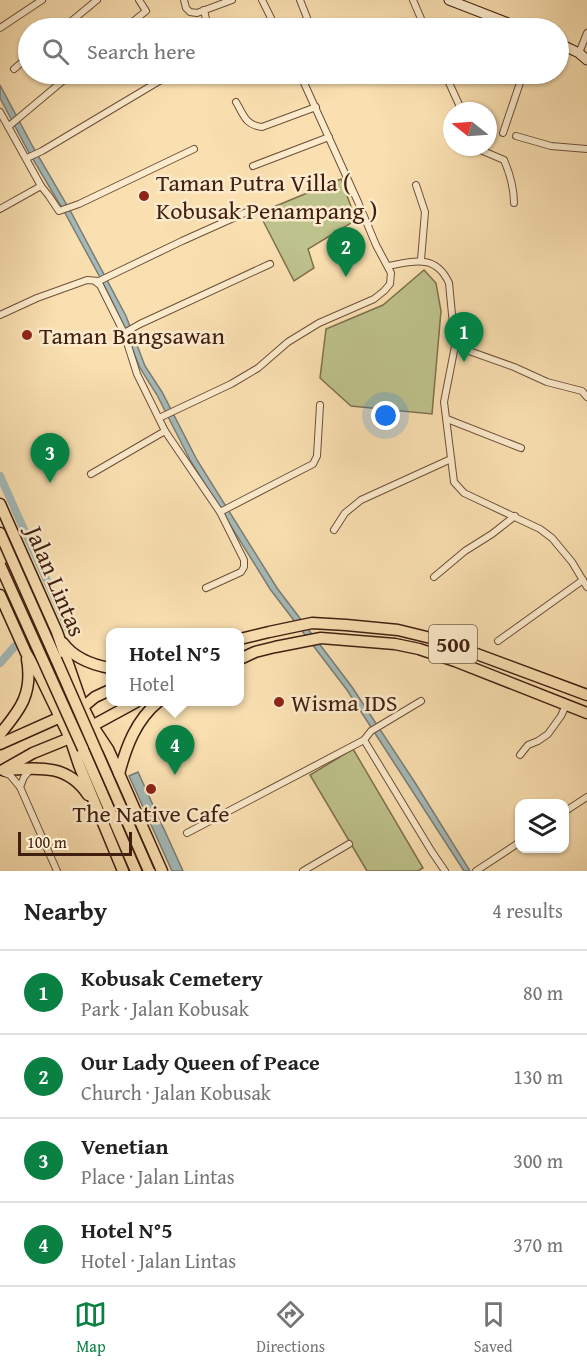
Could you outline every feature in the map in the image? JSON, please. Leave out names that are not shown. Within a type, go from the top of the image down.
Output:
[{"type":"main road","points":[[449,0],[495,18]]},
{"type":"main road","points":[[569,49],[587,60]]},
{"type":"main road","name":"Jalan Lintas","points":[[0,504],[57,632],[81,710],[108,749],[162,871]]},
{"type":"main road","name":"Jalan Lintas","points":[[0,533],[56,660],[81,710],[149,871]]},
{"type":"main road","name":"Jalan Lintas","points":[[0,565],[64,719],[79,765],[123,871]]},
{"type":"main road","name":"Jalan Lintas","points":[[0,596],[26,653],[64,719]]},
{"type":"main road","name":"500","points":[[244,638],[312,624],[372,627],[408,632],[439,640],[587,695]]},
{"type":"main road","points":[[57,632],[74,655],[106,667]]},
{"type":"main road","name":"500","points":[[244,657],[255,652],[321,638],[395,644],[419,649],[464,665],[587,713]]},
{"type":"main road","points":[[0,734],[20,709],[25,696],[30,674],[26,653]]},
{"type":"main road","points":[[41,678],[55,690],[66,692],[69,690],[72,679],[69,666]]},
{"type":"main road","points":[[0,744],[64,719],[81,710],[95,697],[106,692]]},
{"type":"main road","points":[[1,772],[33,753],[70,738],[128,706]]},
{"type":"main road","points":[[119,774],[130,738],[141,720],[154,706]]},
{"type":"main road","points":[[64,719],[82,749],[136,871]]},
{"type":"main road","points":[[79,765],[80,751],[84,743],[88,741],[98,743],[113,760]]},
{"type":"main road","points":[[1,772],[42,767],[62,773],[72,778],[85,790],[99,813]]},
{"type":"street","points":[[0,28],[42,0]]},
{"type":"street","points":[[75,18],[97,0]]},
{"type":"street","points":[[137,18],[146,11],[140,0]]},
{"type":"street","points":[[184,0],[186,8],[190,12],[197,13],[232,0]]},
{"type":"street","points":[[262,0],[271,18]]},
{"type":"street","points":[[300,0],[307,18]]},
{"type":"street","points":[[413,0],[421,18]]},
{"type":"street","points":[[204,10],[206,18]]},
{"type":"street","points":[[579,53],[587,33]]},
{"type":"street","points":[[14,69],[18,66]]},
{"type":"street","points":[[10,125],[59,84]]},
{"type":"street","points":[[27,158],[154,84]]},
{"type":"street","points":[[162,417],[231,384],[258,368],[288,342],[319,323],[374,299],[390,284],[391,273],[376,245],[305,84]]},
{"type":"street","points":[[450,84],[458,102]]},
{"type":"street","points":[[503,133],[520,84]]},
{"type":"street","points":[[236,102],[248,122],[262,127],[316,107]]},
{"type":"street","points":[[0,112],[10,125],[41,186],[59,211],[79,204],[194,149]]},
{"type":"street","points":[[516,136],[552,146],[587,149]]},
{"type":"street","points":[[253,166],[329,137]]},
{"type":"street","points":[[495,156],[504,160],[514,185],[514,203]]},
{"type":"street","points":[[416,185],[426,212],[421,260]]},
{"type":"street","points":[[0,209],[41,186]]},
{"type":"street","points":[[0,315],[37,298],[87,280],[97,281],[249,211]]},
{"type":"street","points":[[388,266],[421,260],[432,264],[445,274],[449,283],[456,346],[444,402],[454,482],[464,494],[515,516],[552,538],[572,562],[585,584],[498,641]]},
{"type":"street","points":[[124,333],[270,264]]},
{"type":"street","points":[[97,281],[124,333],[137,374],[162,417],[165,431],[223,510],[244,560],[241,572],[206,588]]},
{"type":"street","points":[[456,346],[514,367],[547,382],[582,391],[587,397]]},
{"type":"street","points":[[223,510],[307,467],[316,460],[320,405]]},
{"type":"street","points":[[447,419],[521,448]]},
{"type":"street","points":[[91,474],[165,431]]},
{"type":"street","points":[[334,530],[345,513],[361,500],[451,459]]},
{"type":"street","points":[[434,577],[465,551],[515,516]]},
{"type":"street","points":[[187,832],[364,740],[371,730],[421,700]]},
{"type":"street","points":[[520,755],[528,745],[548,734],[557,723],[566,705]]},
{"type":"street","points":[[364,740],[445,871]]},
{"type":"street","points":[[21,787],[28,772],[42,767]]},
{"type":"street","points":[[1,772],[10,776],[21,787],[57,871]]},
{"type":"street","points":[[569,809],[587,797]]},
{"type":"street","points":[[303,871],[314,868],[349,844]]},
{"type":"street","points":[[476,871],[515,845]]},
{"type":"green space","points":[[341,179],[356,220],[308,249],[314,268],[294,281],[259,213]]},
{"type":"green space","points":[[424,270],[436,283],[441,311],[432,414],[351,406],[320,378],[326,329],[383,305]]},
{"type":"green space","points":[[353,749],[423,868],[418,871],[367,871],[310,775]]},
{"type":"water","points":[[0,85],[126,316],[145,366],[162,392],[197,460],[277,588],[352,687],[470,871],[464,871],[347,690],[270,589],[190,460],[157,395],[140,368],[102,281],[0,98]]},
{"type":"water","points":[[138,772],[183,871],[172,871],[129,776]]},
{"type":"waterway","points":[[0,476],[69,630]]},
{"type":"waterway","points":[[0,663],[15,646]]},
{"type":"place","name":"Taman Putra Villa ( Kobusak Penampang )","points":[[144,196]]},
{"type":"place","name":"Our Lady Queen of Peace","points":[[346,277]]},
{"type":"place","name":"Taman Bangsawan","points":[[27,335]]},
{"type":"place","name":"Kobusak Cemetery","points":[[464,362]]},
{"type":"place","name":"Venetian","points":[[50,483]]},
{"type":"place","name":"Wisma IDS","points":[[279,702]]},
{"type":"place","name":"Hotel N°5","points":[[175,775]]},
{"type":"place","name":"The Native Cafe","points":[[151,789]]}]
